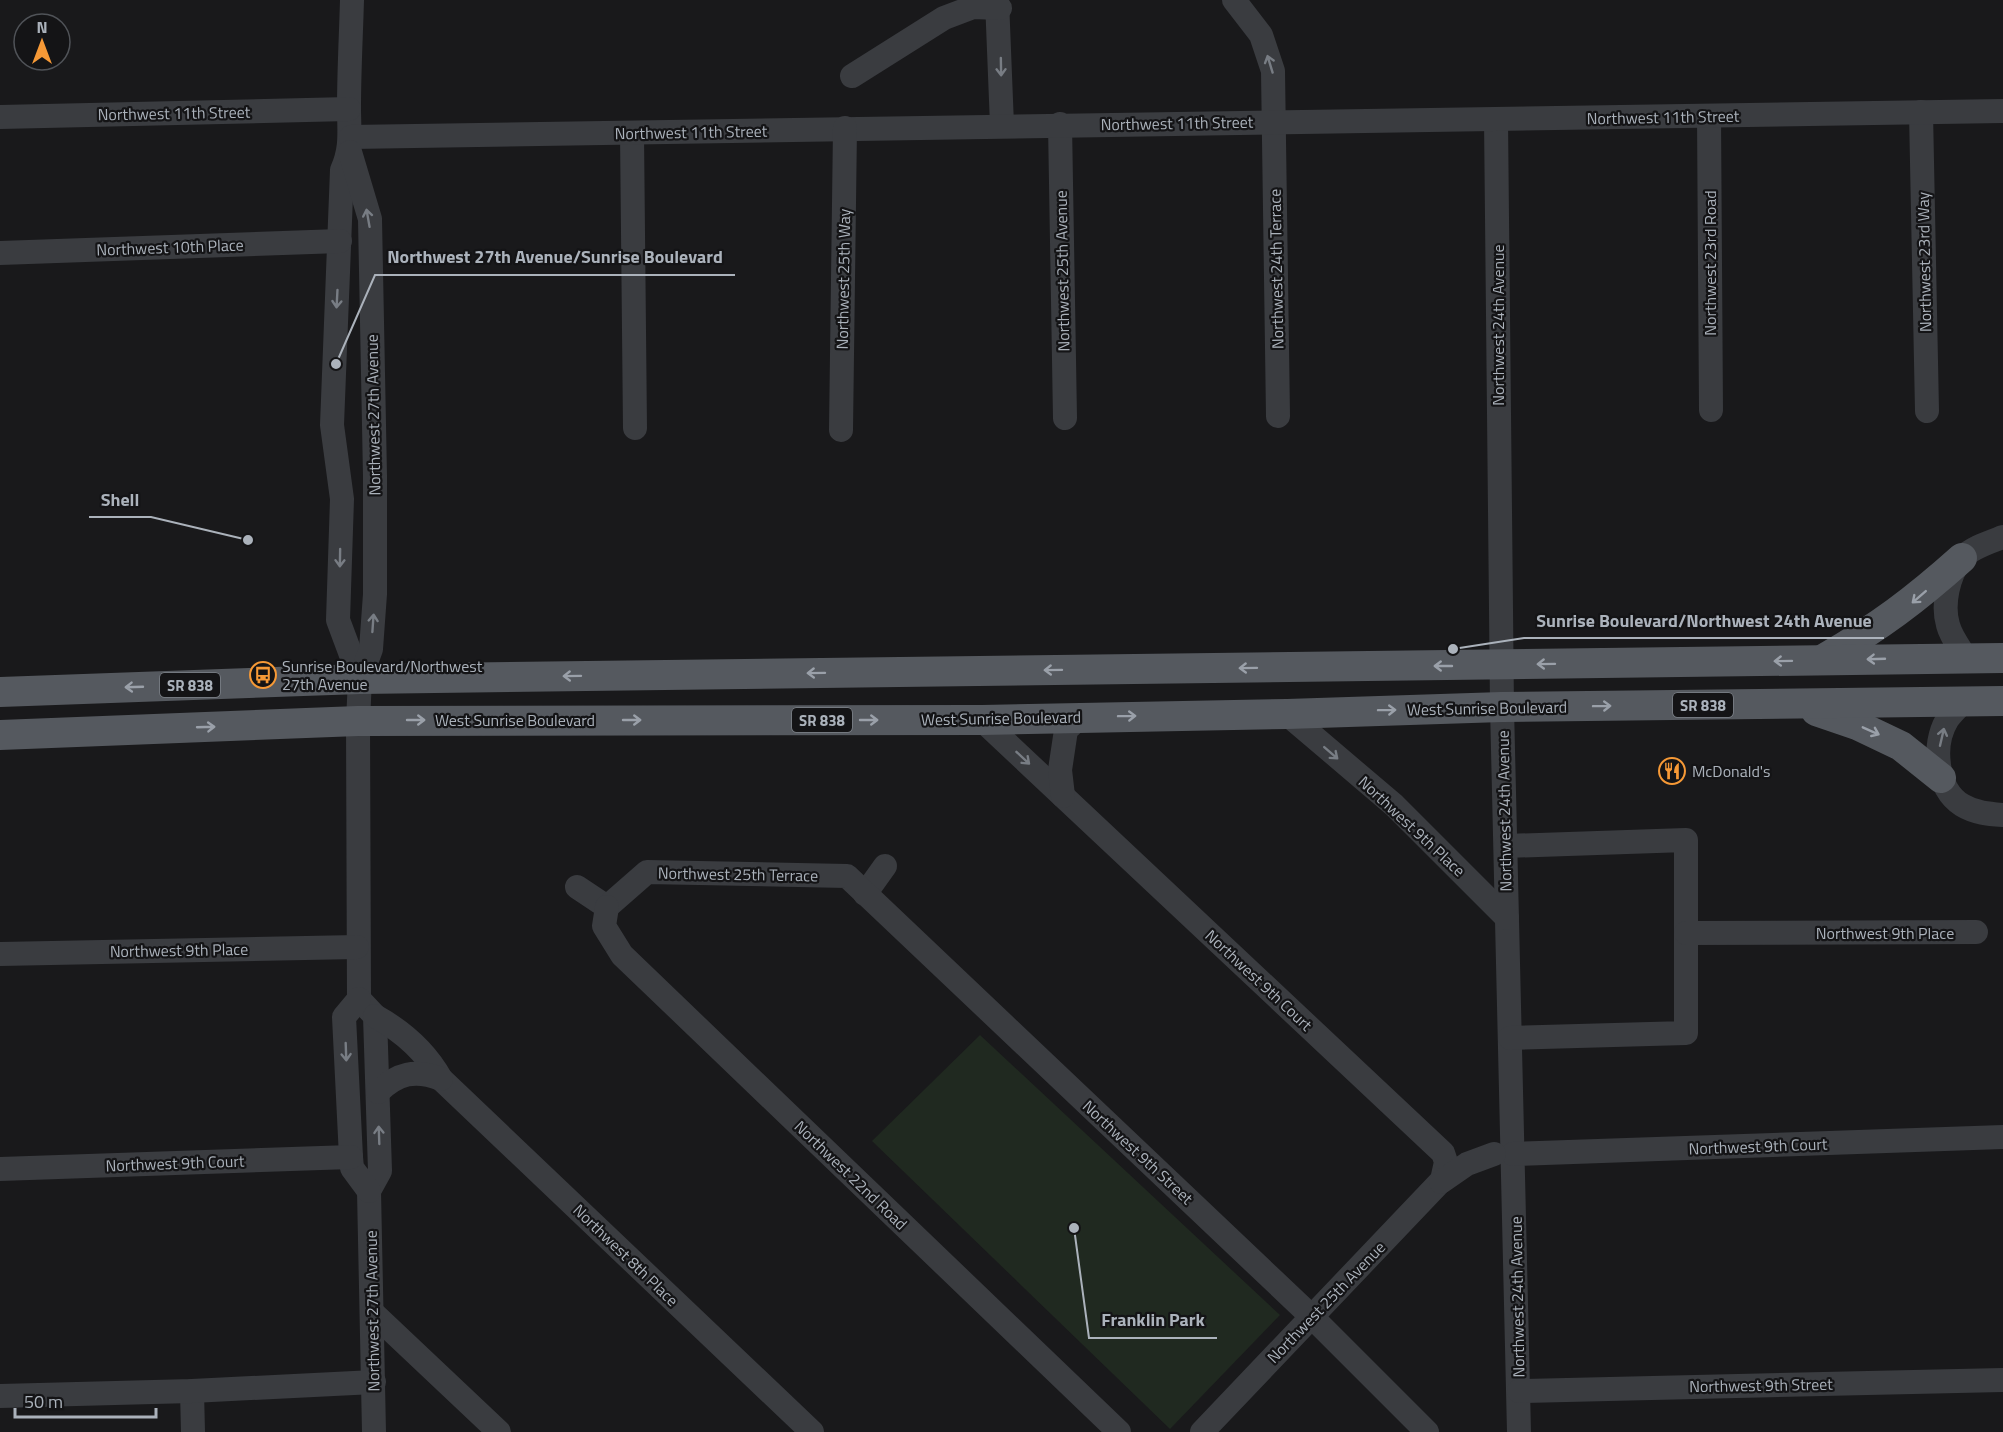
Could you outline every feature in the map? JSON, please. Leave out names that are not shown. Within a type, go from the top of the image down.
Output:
[{"type":"main road","points":[[1821,660],[1904,609],[1962,558]]},
{"type":"main road","name":"SR 838","points":[[0,692],[360,679],[2003,658]]},
{"type":"main road","name":"West Sunrise Boulevard","points":[[0,735],[358,721],[982,720],[1502,707],[2003,701]]},
{"type":"main road","points":[[1796,704],[1876,733],[1901,746],[1941,778]]},
{"type":"street","name":"Northwest 27th Avenue","points":[[352,0],[350,145],[370,219],[372,297],[375,594],[371,650],[360,679],[357,947],[378,1092],[380,1171],[369,1191],[374,1432]]},
{"type":"street","points":[[1234,0],[1261,35],[1274,71],[1274,122]]},
{"type":"street","points":[[852,76],[944,18],[973,6],[998,4],[1002,125]]},
{"type":"street","name":"Northwest 11th Street","points":[[0,117],[349,109]]},
{"type":"street","name":"Northwest 11th Street","points":[[350,145],[846,128],[2003,111]]},
{"type":"street","name":"Northwest 23rd Way","points":[[1921,112],[1927,411]]},
{"type":"street","name":"Northwest 23rd Road","points":[[1709,116],[1711,410]]},
{"type":"street","name":"Northwest 24th Avenue","points":[[1496,119],[1501,665],[1510,1038],[1504,1154],[1519,1391],[1519,1432]]},
{"type":"street","name":"Northwest 24th Terrace","points":[[1274,122],[1278,416]]},
{"type":"street","name":"Northwest 25th Avenue","points":[[1060,124],[1065,418]]},
{"type":"street","name":"Northwest 25th Way","points":[[841,430],[846,128]]},
{"type":"street","points":[[632,134],[635,428]]},
{"type":"street","name":"Northwest 27th Avenue","points":[[350,145],[342,170],[332,425],[342,499],[338,620],[360,679]]},
{"type":"street","name":"Northwest 10th Place","points":[[0,253],[340,241]]},
{"type":"street","points":[[1966,658],[1950,632],[1946,612],[1946,599],[1951,581],[1962,558],[2003,537]]},
{"type":"street","points":[[1962,702],[1947,720],[1940,740],[1941,778],[1948,792],[1961,805],[1980,813],[2003,815]]},
{"type":"street","name":"Northwest 9th Place","points":[[1287,714],[1394,805],[1507,918]]},
{"type":"street","points":[[1063,796],[1060,770],[1066,730],[1080,717]]},
{"type":"street","name":"Northwest 9th Court","points":[[982,720],[1063,796],[1442,1167],[1467,1164],[1504,1154],[2003,1137]]},
{"type":"street","points":[[1506,846],[1686,840],[1686,1033],[1510,1038]]},
{"type":"street","points":[[866,894],[885,866]]},
{"type":"street","name":"Northwest 25th Terrace","points":[[607,907],[647,872],[847,876]]},
{"type":"street","name":"Northwest 9th Street","points":[[847,876],[1312,1317],[1427,1432]]},
{"type":"street","points":[[577,887],[607,907]]},
{"type":"street","name":"Northwest 22nd Road","points":[[607,907],[604,926],[622,955],[1119,1432]]},
{"type":"street","name":"Northwest 9th Place","points":[[1686,933],[1976,932]]},
{"type":"street","name":"Northwest 9th Place","points":[[0,954],[357,947]]},
{"type":"street","points":[[367,1008],[344,1017],[352,1168],[369,1191]]},
{"type":"street","name":"Northwest 8th Place","points":[[367,1008],[395,1028],[431,1062],[441,1079],[812,1432]]},
{"type":"street","points":[[378,1092],[405,1074],[415,1072],[441,1079]]},
{"type":"street","name":"Northwest 9th Court","points":[[0,1169],[351,1157]]},
{"type":"street","name":"Northwest 25th Avenue","points":[[1202,1432],[1312,1317],[1442,1167]]},
{"type":"street","points":[[373,1313],[499,1432]]},
{"type":"street","name":"Northwest 9th Street","points":[[1519,1391],[2003,1380]]},
{"type":"street","points":[[0,1396],[192,1391],[374,1382]]},
{"type":"street","points":[[192,1391],[193,1432]]},
{"type":"shaded area","points":[[980,1035],[1280,1315],[1170,1429],[872,1141]]},
{"type":"place","name":"Northwest 27th Avenue/Sunrise Boulevard","points":[[336,364]]},
{"type":"place","name":"Shell","points":[[248,540]]},
{"type":"place","name":"Sunrise Boulevard/Northwest 24th Avenue","points":[[1453,649]]},
{"type":"place","name":"Sunrise Boulevard/Northwest 27th Avenue","points":[[263,675]]},
{"type":"place","name":"McDonald's","points":[[1672,771]]},
{"type":"place","name":"Franklin Park","points":[[1074,1228]]}]
